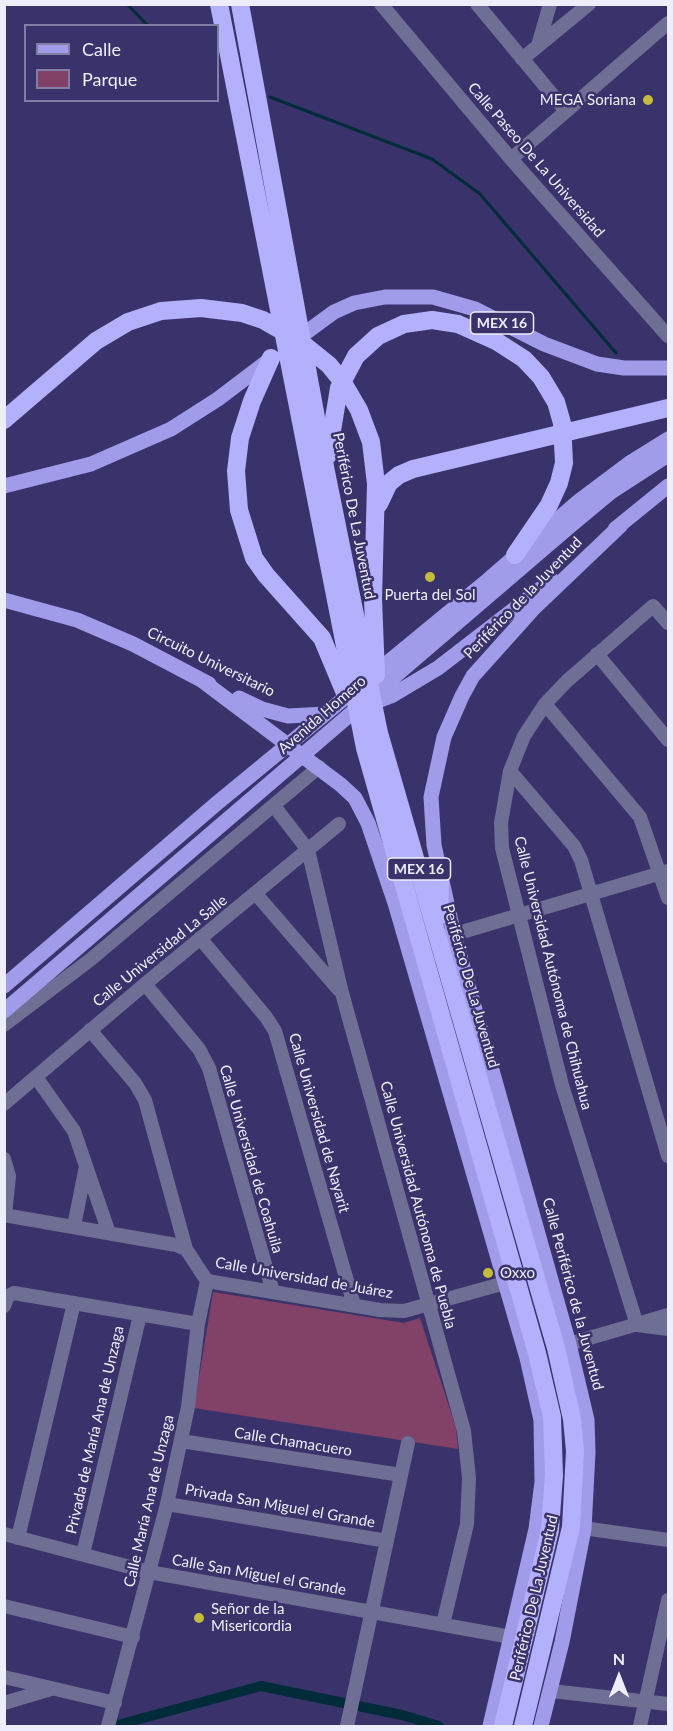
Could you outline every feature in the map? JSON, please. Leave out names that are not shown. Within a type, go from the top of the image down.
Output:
[{"type":"highway","name":"Periférico De La Juventud","points":[[219,4],[365,748],[456,1076],[537,1353],[552,1418],[554,1475],[550,1530],[503,1726]]},
{"type":"highway","name":"Periférico De La Juventud","points":[[240,4],[326,472],[379,733],[444,935],[572,1419],[577,1528],[523,1726]]},
{"type":"highway","points":[[4,420],[84,350],[112,330],[161,311],[201,308],[242,313],[263,320],[291,335],[329,365],[350,394],[371,442],[376,515],[373,599],[379,733]]},
{"type":"highway","points":[[326,472],[339,388],[356,356],[378,336],[404,324],[418,321],[445,321],[458,324],[513,351],[533,367],[548,386],[562,423],[564,449],[562,474],[555,495],[515,555]]},
{"type":"highway","points":[[272,358],[252,401],[240,438],[236,483],[241,518],[250,549],[266,575],[322,638],[365,748]]},
{"type":"highway","points":[[376,515],[389,483],[399,475],[413,469],[669,408]]},
{"type":"highway","points":[[440,878],[444,935]]},
{"type":"highway","points":[[438,1059],[456,1076]]},
{"type":"highway","points":[[537,1284],[567,1336]]},
{"type":"highway","points":[[518,1609],[543,1563]]},
{"type":"main road","name":"MEX 16","points":[[4,486],[91,464],[171,429],[218,399],[334,312],[354,303],[378,298],[433,297],[475,309],[544,344],[597,364],[624,368],[669,368]]},
{"type":"main road","name":"Avenida Homero","points":[[4,1011],[229,818],[494,583],[515,555],[579,501],[631,462],[669,439]]},
{"type":"main road","name":"Avenida Homero","points":[[4,986],[216,804],[611,492],[669,455]]},
{"type":"main road","points":[[621,525],[669,486]]},
{"type":"main road","name":"Circuito Universitario","points":[[4,600],[78,620],[133,644],[262,710],[288,716],[316,715],[370,704],[404,689],[465,649],[621,525]]},
{"type":"main road","name":"Periférico de la Juventud","points":[[440,878],[432,823],[431,797],[444,737],[462,696],[473,676],[501,643],[621,525]]},
{"type":"main road","points":[[200,679],[348,791],[364,815],[395,903],[438,1059],[536,1393],[543,1440],[536,1528],[490,1726]]},
{"type":"main road","name":"Calle Periférico de la Juventud","points":[[444,935],[567,1336],[587,1420],[588,1452],[577,1528],[551,1691],[540,1726]]},
{"type":"street","name":"Calle Paseo De La Universidad","points":[[381,4],[511,159],[669,336]]},
{"type":"street","points":[[538,46],[550,4]]},
{"type":"street","points":[[522,59],[589,4]]},
{"type":"street","points":[[480,6],[565,110]]},
{"type":"street","points":[[511,159],[565,110],[669,23]]},
{"type":"street","name":"Calle Universidad Autónoma de Chihuahua","points":[[637,1325],[562,1085],[501,838],[502,808],[510,771],[524,736],[545,704],[597,654],[654,606],[669,623]]},
{"type":"street","points":[[597,654],[669,740]]},
{"type":"street","points":[[545,704],[640,817],[665,872],[669,898]]},
{"type":"street","points":[[4,1025],[90,960],[319,767]]},
{"type":"street","points":[[510,771],[574,846],[594,895],[669,1156]]},
{"type":"street","name":"Calle Universidad Autónoma de Puebla","points":[[274,806],[308,850],[342,993],[461,1419],[469,1478],[467,1524],[443,1624]]},
{"type":"street","name":"Calle Universidad La Salle","points":[[4,1104],[339,824]]},
{"type":"street","points":[[444,935],[594,895],[665,872]]},
{"type":"street","points":[[256,894],[342,993]]},
{"type":"street","name":"Calle Universidad de Nayarit","points":[[200,938],[275,1031],[354,1305]]},
{"type":"street","name":"Calle Universidad de Coahuila","points":[[145,984],[198,1049],[209,1068],[273,1292]]},
{"type":"street","name":"Calle Universidad de Juárez","points":[[90,1030],[135,1083],[145,1100],[186,1249],[207,1281],[396,1311],[505,1283]]},
{"type":"street","points":[[36,1077],[70,1123],[110,1233]]},
{"type":"street","points":[[4,1159],[9,1176],[5,1215],[165,1242],[186,1249]]},
{"type":"street","points":[[74,1227],[86,1164]]},
{"type":"street","name":"Calle María Ana de Unzaga","points":[[109,1722],[133,1637],[181,1441],[193,1375],[198,1324],[207,1281]]},
{"type":"street","points":[[6,1301],[14,1293],[198,1324]]},
{"type":"street","points":[[11,1536],[74,1303]]},
{"type":"street","name":"Privada de María Ana de Unzaga","points":[[83,1554],[140,1315]]},
{"type":"street","points":[[567,1336],[637,1325],[669,1315]]},
{"type":"street","points":[[637,1325],[669,1329]]},
{"type":"street","name":"Calle Chamacuero","points":[[181,1441],[401,1475]]},
{"type":"street","points":[[348,1721],[408,1443]]},
{"type":"street","name":"Privada San Miguel el Grande","points":[[167,1504],[387,1541]]},
{"type":"street","points":[[577,1528],[669,1540]]},
{"type":"street","name":"Calle San Miguel el Grande","points":[[11,1536],[149,1572],[511,1637]]},
{"type":"street","points":[[640,1726],[669,1600]]},
{"type":"street","points":[[4,1606],[133,1637]]},
{"type":"street","points":[[4,1677],[115,1703]]},
{"type":"street","points":[[4,1703],[51,1689]]},
{"type":"street","points":[[551,1691],[669,1704]]},
{"type":"green space","points":[[213,1292],[404,1323],[420,1318],[456,1428],[458,1449],[194,1408]]},
{"type":"waterway","points":[[127,4],[146,24]]},
{"type":"waterway","points":[[270,97],[432,159],[480,194],[616,353]]},
{"type":"waterway","points":[[114,1726],[261,1686],[402,1715],[439,1726]]},
{"type":"place","name":"MEGA Soriana","points":[[648,100]]},
{"type":"place","name":"Puerta del Sol","points":[[430,577]]},
{"type":"place","name":"Oxxo","points":[[488,1273]]},
{"type":"place","name":"Señor de la Misericordia","points":[[199,1618]]}]
